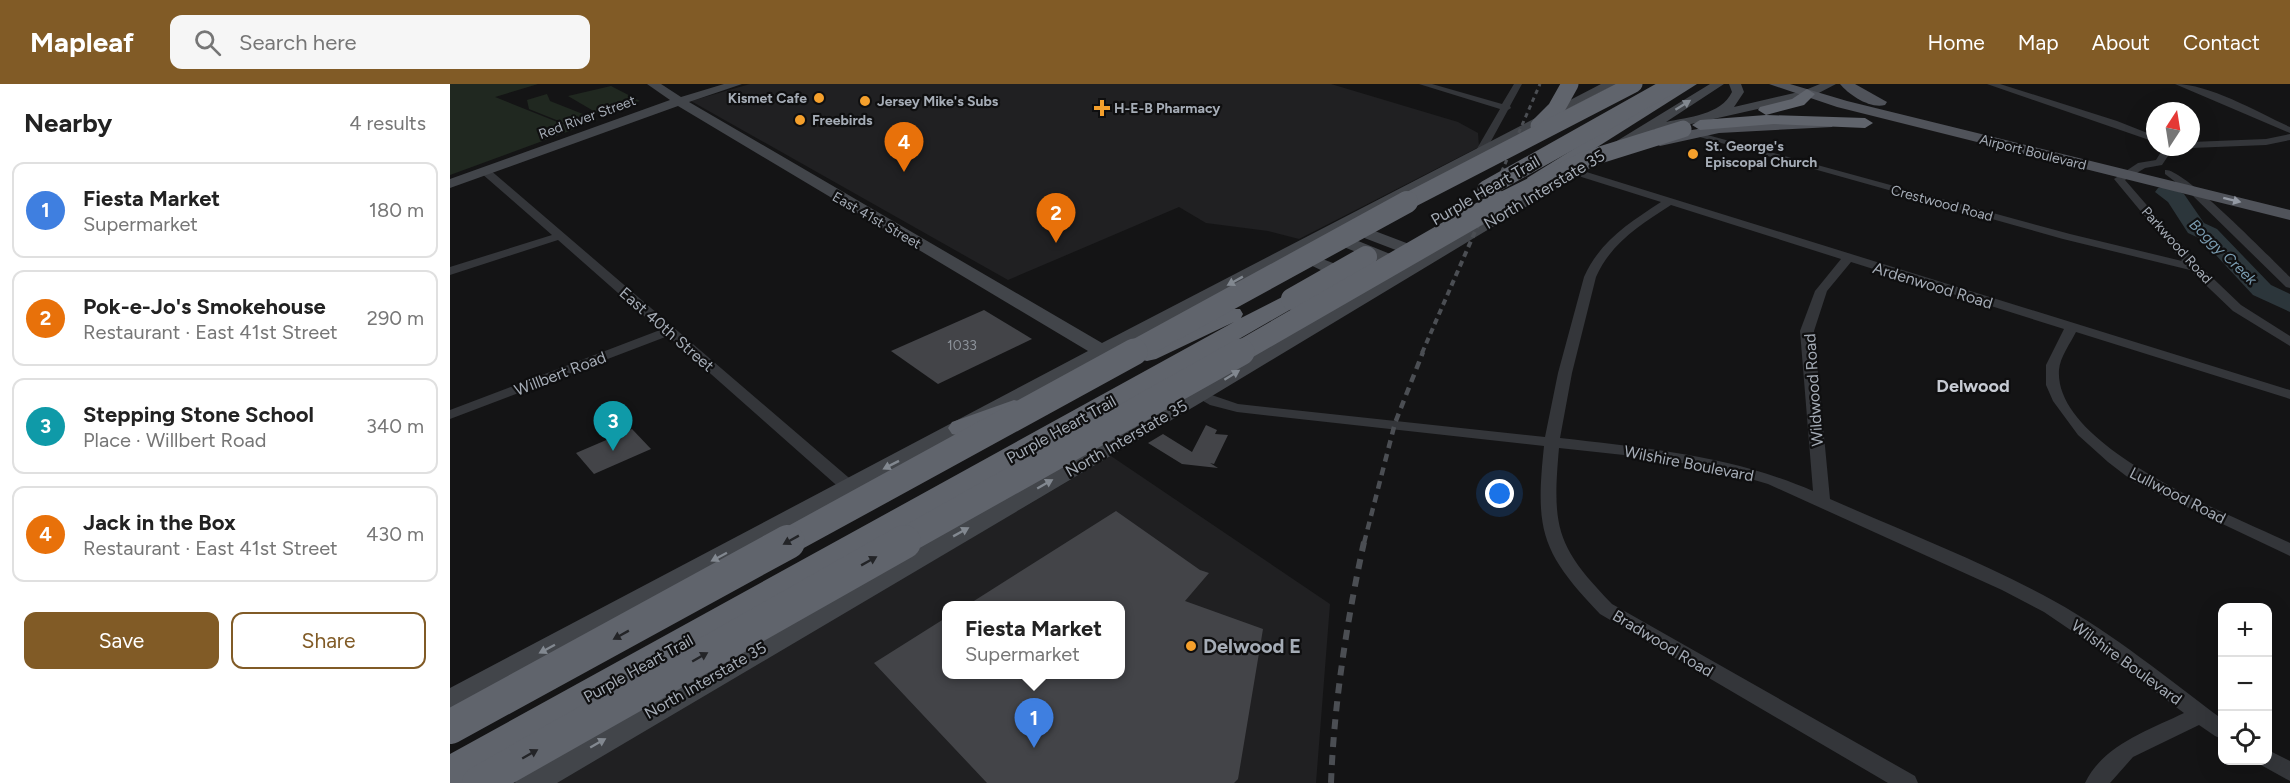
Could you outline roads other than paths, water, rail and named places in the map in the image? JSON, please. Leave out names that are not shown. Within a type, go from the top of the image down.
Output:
[{"type":"highway","points":[[1450,178],[1538,127],[1556,109],[1570,84]]},
{"type":"highway","name":"Purple Heart Trail","points":[[450,727],[1450,178],[1634,84]]},
{"type":"highway","name":"Purple Heart Trail","points":[[450,773],[1655,84]]},
{"type":"highway","name":"Purple Heart Trail","points":[[1434,219],[1673,84]]},
{"type":"highway","name":"Purple Heart Trail","points":[[479,783],[824,586],[1115,425],[1696,88]]},
{"type":"highway","points":[[1489,207],[1584,160],[1692,129],[1792,104],[1807,97],[1816,88]]},
{"type":"highway","points":[[1692,129],[1774,119],[1865,123]]},
{"type":"highway","name":"Purple Heart Trail","points":[[450,753],[1157,360],[1238,311],[1283,296],[1414,230]]},
{"type":"highway","points":[[961,428],[1139,358],[1238,311]]},
{"type":"main road","name":"East 41st Street","points":[[653,84],[777,162],[1104,352]]},
{"type":"main road","name":"Red River Street","points":[[450,184],[680,101],[736,84]]},
{"type":"main road","points":[[1566,105],[1592,84]]},
{"type":"main road","points":[[450,701],[849,486],[1104,352],[1359,213],[1610,84]]},
{"type":"main road","name":"North Interstate 35","points":[[530,783],[1200,395],[1349,304],[1576,172],[1641,132],[1696,88],[1718,84]]},
{"type":"main road","points":[[1714,114],[1736,99],[1738,92],[1735,84]]},
{"type":"main road","name":"Airport Boulevard","points":[[1776,84],[1816,88],[2290,200]]},
{"type":"main road","points":[[1847,84],[1863,96],[1899,109]]},
{"type":"main road","points":[[1641,132],[1816,88]]},
{"type":"main road","name":"Airport Boulevard","points":[[1816,88],[1971,136],[2290,215]]},
{"type":"main road","points":[[1865,123],[1908,125],[1971,136]]},
{"type":"main road","points":[[1576,172],[1692,129]]},
{"type":"main road","points":[[1359,213],[1360,231],[1407,249],[1425,250],[1448,246]]},
{"type":"main road","points":[[1305,243],[1380,274],[1401,274],[1399,263],[1323,233]]},
{"type":"main road","points":[[1262,266],[1306,258],[1360,281],[1362,289],[1349,304]]},
{"type":"street","points":[[1423,84],[1507,108]]},
{"type":"street","points":[[1480,152],[1496,128],[1518,84]]},
{"type":"street","points":[[1991,84],[2103,119],[2146,136]]},
{"type":"street","points":[[2179,84],[2231,103],[2290,130]]},
{"type":"street","name":"Crestwood Road","points":[[1692,129],[2056,234],[2194,267]]},
{"type":"street","points":[[2200,145],[2266,142],[2290,137]]},
{"type":"street","points":[[2124,175],[2142,165],[2159,163],[2163,156]]},
{"type":"street","name":"East 40th Street","points":[[485,171],[849,486]]},
{"type":"street","name":"Ardenwood Road","points":[[1576,172],[2290,395]]},
{"type":"street","points":[[2169,172],[2194,191],[2290,284]]},
{"type":"street","name":"Parkwood Road","points":[[2124,175],[2119,179],[2194,267],[2237,308],[2290,342]]},
{"type":"street","name":"Bradwood Road","points":[[1668,202],[1615,239],[1595,262],[1551,440],[1548,512],[1555,542],[1572,573],[1606,609],[1907,783]]},
{"type":"street","points":[[450,271],[560,236]]},
{"type":"street","name":"Wildwood Road","points":[[1822,499],[1807,331],[1812,304],[1827,280],[1848,258]]},
{"type":"street","name":"Lullwood Road","points":[[2071,328],[2052,371],[2056,390],[2066,410],[2082,432],[2114,460],[2140,478],[2290,550]]},
{"type":"street","name":"Willbert Road","points":[[450,415],[670,331]]},
{"type":"street","name":"Wilshire Boulevard","points":[[1200,395],[1237,408],[1551,440],[1661,454],[1728,467],[1774,480],[1822,499],[2050,607],[2104,643],[2218,727]]},
{"type":"street","points":[[2096,783],[2126,751],[2199,715]]},
{"type":"street","points":[[2272,761],[2290,772]]},
{"type":"waterway","name":"Boggy Creek","points":[[2165,192],[2177,198],[2186,216],[2196,228],[2209,234],[2262,290],[2290,304]]},
{"type":"railway","points":[[1488,203],[1540,84]]},
{"type":"railway","points":[[1422,353],[1488,202]]},
{"type":"railway","points":[[1364,543],[1395,423],[1423,352]]},
{"type":"railway","points":[[1331,783],[1342,662],[1364,542]]},
{"type":"place","name":"Kismet Cafe","points":[[819,98]]},
{"type":"place","name":"Jersey Mike's Subs","points":[[865,101]]},
{"type":"place","name":"H-E-B Pharmacy","points":[[1102,108]]},
{"type":"place","name":"Freebirds","points":[[800,120]]},
{"type":"place","name":"St. George's Episcopal Church","points":[[1693,154]]},
{"type":"place","name":"Jack in the Box","points":[[904,172]]},
{"type":"place","name":"Pok-e-Jo's Smokehouse","points":[[1056,243]]},
{"type":"place","name":"Stepping Stone School","points":[[613,451]]},
{"type":"place","name":"Delwood E","points":[[1191,646]]},
{"type":"place","name":"Fiesta Market","points":[[1034,748]]},
{"type":"district","name":"Delwood","points":[[1973,386]]}]
